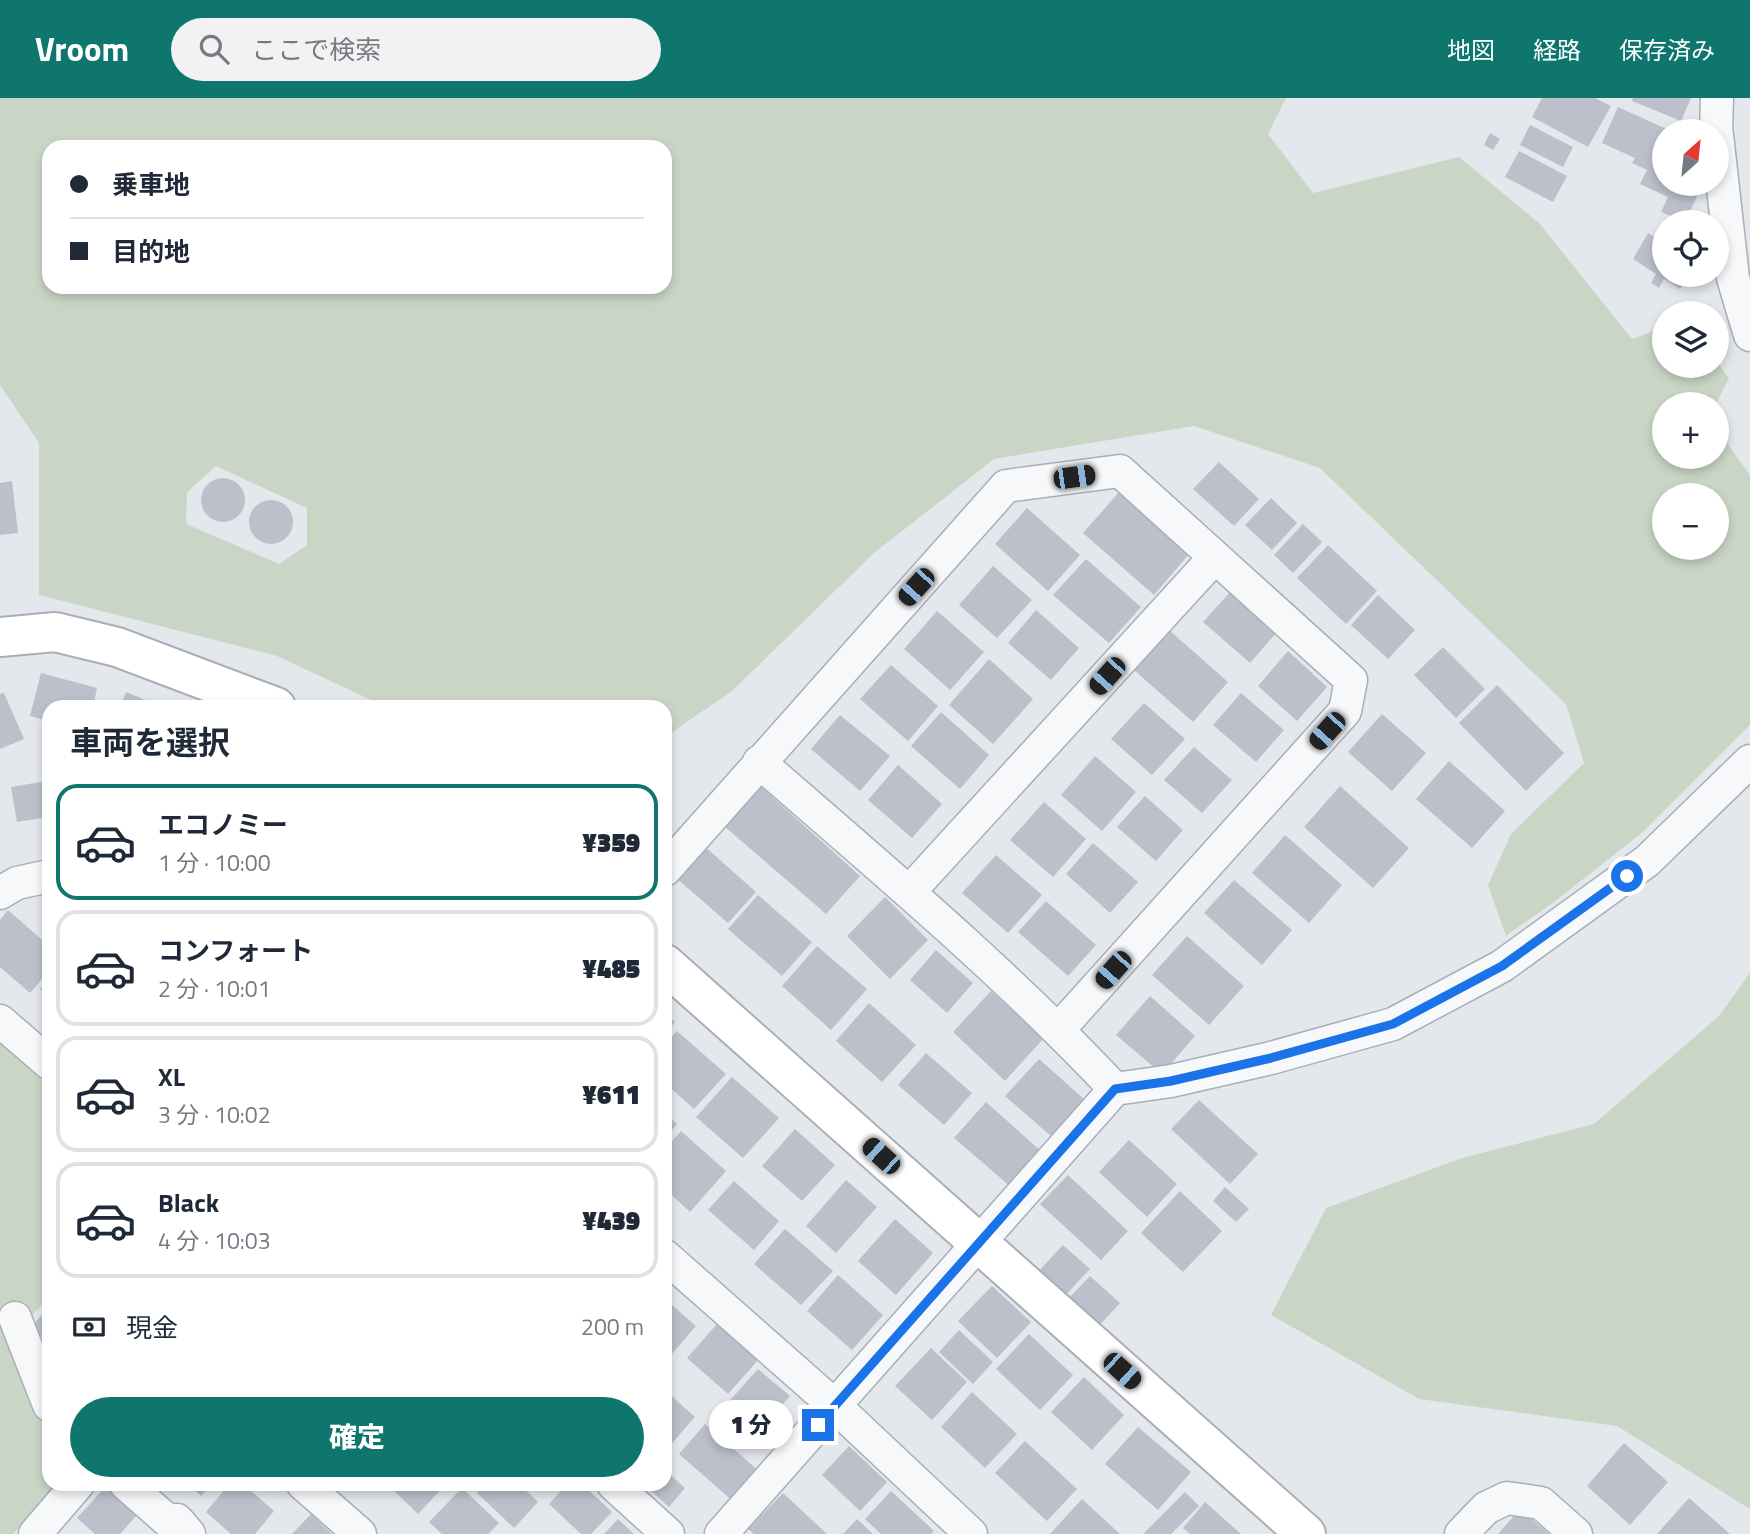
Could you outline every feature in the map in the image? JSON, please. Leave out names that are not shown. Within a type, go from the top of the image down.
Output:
[{"type":"street","points":[[1717,98],[1717,119]]},
{"type":"street","points":[[1724,196],[1734,278],[1750,335]]},
{"type":"street","points":[[672,862],[1006,486],[1120,471],[1351,680],[1345,711],[1059,1029]]},
{"type":"street","points":[[909,892],[1215,557]]},
{"type":"street","points":[[0,637],[55,632],[117,647],[257,700]]},
{"type":"street","points":[[721,1534],[1115,1089],[1171,1081],[1271,1058],[1393,1024],[1502,966],[1647,861],[1750,761]]},
{"type":"street","points":[[759,762],[909,892],[1059,1029],[1115,1089]]},
{"type":"street","points":[[0,893],[18,883],[42,878]]},
{"type":"street","points":[[672,970],[1306,1534]]},
{"type":"street","points":[[0,1021],[42,1057]]},
{"type":"street","points":[[672,1262],[835,1406],[971,1534]]},
{"type":"street","points":[[15,1318],[42,1387]]},
{"type":"street","points":[[35,1534],[72,1491]]},
{"type":"street","points":[[134,1491],[169,1521],[177,1520],[189,1534]]},
{"type":"street","points":[[311,1491],[360,1534]]},
{"type":"street","points":[[621,1491],[668,1534]]},
{"type":"street","points":[[1461,1534],[1486,1508],[1507,1498],[1541,1503],[1576,1534]]},
{"type":"green space","points":[[0,98],[1286,98],[1268,134],[1313,193],[1459,157],[1539,223],[1632,339],[1652,332],[1652,378],[1729,378],[1722,392],[1652,392],[1652,469],[1729,469],[1729,446],[1750,475],[1750,725],[1643,832],[1506,936],[1488,885],[1511,834],[1584,763],[1566,704],[1320,468],[1194,426],[994,459],[874,553],[732,691],[672,732],[672,700],[371,700],[277,656],[39,595],[39,443],[0,385]],"holes":[[[216,466],[307,508],[307,545],[279,564],[186,524],[187,492]]]},
{"type":"green space","points":[[1750,973],[1750,1509],[1617,1426],[1419,1399],[1271,1315],[1326,1208],[1462,1158],[1594,1124],[1719,1016]]},
{"type":"green space","points":[[0,1041],[42,1079],[42,1305],[24,1324],[42,1372],[42,1491],[53,1491],[13,1534],[0,1534]]},
{"type":"building","points":[[1542,98],[1595,98],[1611,106],[1588,147],[1532,117]]},
{"type":"building","points":[[1633,98],[1691,98],[1682,119],[1632,101]]},
{"type":"building","points":[[1618,107],[1652,122],[1652,190],[1640,184],[1647,170],[1632,163],[1635,158],[1602,143]]},
{"type":"building","points":[[1530,125],[1573,147],[1563,167],[1520,145]]},
{"type":"building","points":[[1490,133],[1500,139],[1493,150],[1484,145]]},
{"type":"building","points":[[1519,151],[1567,176],[1553,202],[1505,177]]},
{"type":"building","points":[[1666,196],[1697,196],[1691,210],[1662,210],[1668,197]]},
{"type":"building","points":[[1648,233],[1652,236],[1652,271],[1633,259]]},
{"type":"building","points":[[1219,462],[1259,499],[1234,526],[1193,489]]},
{"type":"building","points":[[223,478],[238,485],[245,500],[238,515],[223,522],[208,515],[201,500],[208,485]]},
{"type":"building","points":[[12,481],[18,533],[0,535],[0,483]]},
{"type":"building","points":[[1120,491],[1190,553],[1154,595],[1083,533]]},
{"type":"building","points":[[1271,498],[1297,523],[1272,550],[1245,525]]},
{"type":"building","points":[[271,500],[286,507],[293,522],[286,537],[271,544],[256,537],[249,522],[256,507]]},
{"type":"building","points":[[1027,508],[1080,555],[1048,591],[995,544]]},
{"type":"building","points":[[1303,524],[1322,542],[1293,573],[1274,555]]},
{"type":"building","points":[[1328,545],[1377,591],[1346,624],[1297,578]]},
{"type":"building","points":[[1086,559],[1141,607],[1109,643],[1053,595]]},
{"type":"building","points":[[993,566],[1032,600],[997,638],[959,605]]},
{"type":"building","points":[[1232,590],[1278,631],[1250,663],[1203,622]]},
{"type":"building","points":[[1378,595],[1415,630],[1388,659],[1351,625]]},
{"type":"building","points":[[1036,610],[1079,648],[1051,680],[1008,643]]},
{"type":"building","points":[[937,611],[984,652],[950,690],[904,649]]},
{"type":"building","points":[[1169,630],[1228,682],[1193,722],[1134,670]]},
{"type":"building","points":[[1443,647],[1485,689],[1456,718],[1414,675]]},
{"type":"building","points":[[1288,651],[1327,687],[1297,721],[1258,686]]},
{"type":"building","points":[[989,659],[1033,699],[993,744],[949,705]]},
{"type":"building","points":[[891,665],[938,706],[908,741],[860,699]]},
{"type":"building","points":[[41,673],[97,688],[94,700],[42,700],[42,719],[30,716]]},
{"type":"building","points":[[1497,685],[1564,753],[1526,791],[1459,723]]},
{"type":"building","points":[[126,692],[146,700],[123,700]]},
{"type":"building","points":[[4,693],[24,739],[0,749],[0,694]]},
{"type":"building","points":[[1241,693],[1284,730],[1256,762],[1213,725]]},
{"type":"building","points":[[1144,703],[1185,739],[1152,775],[1111,739]]},
{"type":"building","points":[[941,712],[989,755],[960,789],[911,746]]},
{"type":"building","points":[[1382,714],[1426,753],[1392,791],[1348,752]]},
{"type":"building","points":[[840,715],[890,756],[860,791],[811,749]]},
{"type":"building","points":[[1194,747],[1232,780],[1202,813],[1164,780]]},
{"type":"building","points":[[1095,756],[1136,792],[1102,831],[1061,795]]},
{"type":"building","points":[[1449,761],[1505,811],[1472,848],[1416,799]]},
{"type":"building","points":[[898,765],[942,804],[912,838],[868,800]]},
{"type":"building","points":[[42,782],[42,818],[17,822],[11,787]]},
{"type":"building","points":[[759,785],[860,876],[826,914],[724,826]]},
{"type":"building","points":[[1340,786],[1409,848],[1373,888],[1304,827]]},
{"type":"building","points":[[1145,796],[1183,830],[1156,861],[1117,827]]},
{"type":"building","points":[[1044,802],[1086,839],[1053,877],[1010,840]]},
{"type":"building","points":[[1285,835],[1342,885],[1309,923],[1252,873]]},
{"type":"building","points":[[1093,843],[1138,882],[1110,913],[1066,874]]},
{"type":"building","points":[[703,845],[756,892],[728,923],[675,877]]},
{"type":"building","points":[[996,855],[1042,895],[1008,933],[962,893]]},
{"type":"building","points":[[1234,880],[1292,930],[1262,965],[1204,913]]},
{"type":"building","points":[[758,895],[812,942],[782,976],[728,929]]},
{"type":"building","points":[[885,897],[928,940],[890,979],[847,936]]},
{"type":"building","points":[[1046,901],[1096,945],[1068,976],[1018,932]]},
{"type":"building","points":[[8,910],[42,940],[42,979],[30,993],[0,967],[0,920]]},
{"type":"building","points":[[1187,936],[1244,986],[1209,1025],[1152,975]]},
{"type":"building","points":[[817,946],[867,989],[831,1030],[782,986]]},
{"type":"building","points":[[936,950],[973,983],[947,1013],[910,980]]},
{"type":"building","points":[[991,991],[1043,1039],[1005,1081],[953,1032]]},
{"type":"building","points":[[1150,996],[1195,1036],[1162,1074],[1116,1035]]},
{"type":"building","points":[[869,1003],[916,1045],[882,1082],[836,1041]]},
{"type":"building","points":[[677,1031],[726,1074],[694,1109],[672,1089],[672,1036]]},
{"type":"building","points":[[926,1053],[972,1093],[944,1125],[898,1085]]},
{"type":"building","points":[[1039,1059],[1085,1100],[1052,1137],[1005,1096]]},
{"type":"building","points":[[732,1077],[779,1118],[743,1158],[696,1117]]},
{"type":"building","points":[[1199,1100],[1258,1154],[1230,1184],[1171,1129]]},
{"type":"building","points":[[986,1102],[1042,1152],[1011,1187],[954,1138]]},
{"type":"building","points":[[795,1129],[835,1165],[802,1201],[762,1166]]},
{"type":"building","points":[[681,1131],[726,1171],[690,1212],[672,1195],[672,1141]]},
{"type":"building","points":[[1129,1140],[1177,1184],[1147,1217],[1099,1172]]},
{"type":"building","points":[[1068,1175],[1128,1231],[1101,1260],[1040,1204]]},
{"type":"building","points":[[846,1180],[877,1207],[836,1253],[806,1226]]},
{"type":"building","points":[[734,1181],[779,1221],[754,1250],[708,1210]]},
{"type":"building","points":[[1225,1187],[1249,1209],[1236,1222],[1213,1201]]},
{"type":"building","points":[[1180,1191],[1222,1231],[1183,1272],[1141,1233]]},
{"type":"building","points":[[895,1219],[933,1253],[896,1295],[858,1261]]},
{"type":"building","points":[[785,1229],[833,1271],[801,1305],[754,1264]]},
{"type":"building","points":[[1063,1245],[1090,1269],[1062,1299],[1036,1274]]},
{"type":"building","points":[[838,1275],[883,1315],[852,1350],[807,1311]]},
{"type":"building","points":[[1090,1276],[1120,1303],[1095,1330],[1065,1302]]},
{"type":"building","points":[[992,1286],[1031,1322],[997,1358],[958,1321]]},
{"type":"building","points":[[672,1305],[696,1326],[672,1354]]},
{"type":"building","points":[[42,1315],[42,1337],[31,1327]]},
{"type":"building","points":[[717,1324],[758,1360],[728,1394],[687,1358]]},
{"type":"building","points":[[959,1330],[993,1362],[973,1384],[939,1352]]},
{"type":"building","points":[[1029,1334],[1073,1375],[1040,1410],[996,1369]]},
{"type":"building","points":[[931,1348],[967,1382],[932,1420],[895,1386]]},
{"type":"building","points":[[758,1369],[790,1396],[755,1435],[723,1408]]},
{"type":"building","points":[[1084,1377],[1124,1415],[1092,1450],[1051,1412]]},
{"type":"building","points":[[972,1392],[1017,1434],[985,1468],[941,1427]]},
{"type":"building","points":[[672,1396],[695,1417],[672,1443]]},
{"type":"building","points":[[705,1424],[760,1472],[734,1502],[679,1454]]},
{"type":"building","points":[[1138,1427],[1191,1472],[1158,1510],[1105,1464]]},
{"type":"building","points":[[1025,1441],[1077,1489],[1047,1521],[995,1473]]},
{"type":"building","points":[[1624,1443],[1668,1482],[1630,1525],[1587,1486]]},
{"type":"building","points":[[849,1446],[887,1482],[860,1511],[822,1475]]},
{"type":"building","points":[[672,1476],[685,1488],[669,1507],[651,1491],[672,1491]]},
{"type":"building","points":[[101,1491],[111,1491],[137,1515],[120,1534],[95,1534],[77,1518]]},
{"type":"building","points":[[223,1491],[251,1491],[274,1511],[255,1534],[231,1534],[206,1512]]},
{"type":"building","points":[[394,1491],[439,1491],[418,1514]]},
{"type":"building","points":[[459,1491],[465,1491],[499,1523],[488,1534],[442,1534],[429,1522]]},
{"type":"building","points":[[526,1491],[538,1502],[514,1528],[477,1493]]},
{"type":"building","points":[[561,1491],[590,1491],[612,1512],[591,1534],[581,1534],[549,1504]]},
{"type":"building","points":[[891,1491],[934,1531],[931,1534],[881,1534],[865,1519]]},
{"type":"building","points":[[1185,1492],[1199,1506],[1171,1534],[1143,1534]]},
{"type":"building","points":[[783,1493],[827,1534],[754,1534],[748,1529]]},
{"type":"building","points":[[1689,1498],[1730,1534],[1657,1534]]},
{"type":"building","points":[[1082,1499],[1120,1534],[1050,1534]]},
{"type":"building","points":[[1205,1502],[1241,1534],[1190,1534],[1183,1528]]},
{"type":"building","points":[[1520,1509],[1549,1534],[1498,1534]]},
{"type":"building","points":[[311,1514],[332,1534],[292,1534]]},
{"type":"building","points":[[618,1519],[634,1534],[604,1534]]},
{"type":"building","points":[[857,1519],[873,1534],[843,1534]]},
{"type":"route","points":[[818,1425],[1067,1147],[1115,1089],[1171,1081],[1271,1058],[1393,1024],[1502,966],[1627,876]]}]
